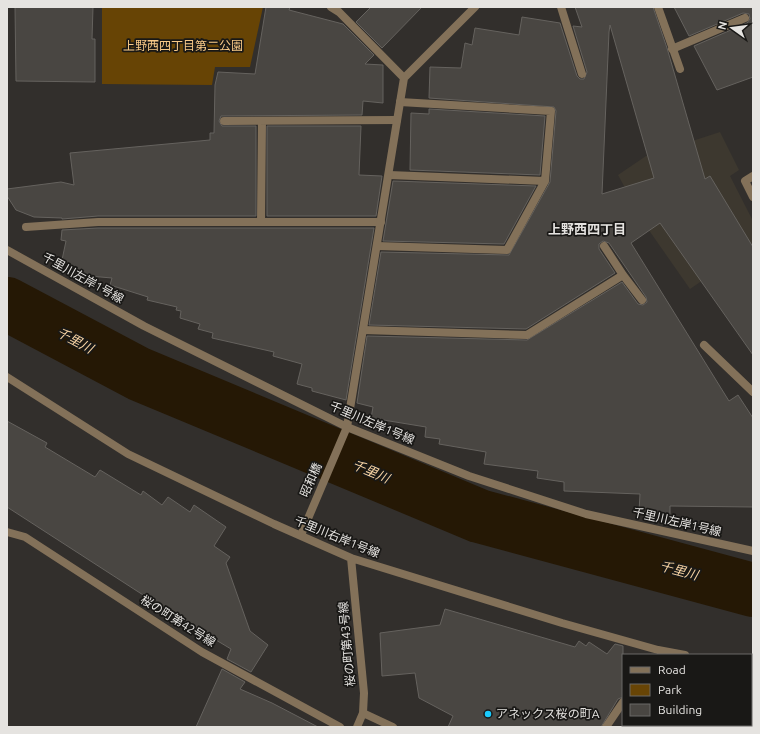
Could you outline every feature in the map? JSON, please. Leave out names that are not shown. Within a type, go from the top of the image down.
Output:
[{"type":"street","points":[[331,7],[339,12],[404,78]]},
{"type":"street","points":[[347,427],[404,78],[475,7]]},
{"type":"street","points":[[561,7],[582,74]]},
{"type":"street","points":[[658,7],[680,69]]},
{"type":"street","points":[[672,49],[745,18]]},
{"type":"street","points":[[377,246],[506,250],[545,181],[552,111],[400,102]]},
{"type":"street","points":[[224,121],[397,120]]},
{"type":"street","points":[[261,222],[262,121]]},
{"type":"street","points":[[389,175],[545,181]]},
{"type":"street","points":[[753,176],[745,181],[753,197]]},
{"type":"street","points":[[26,227],[98,222],[381,222]]},
{"type":"street","points":[[604,246],[642,300]]},
{"type":"street","name":"千里川左岸1号線","points":[[7,250],[144,326],[347,427],[469,476],[586,514],[753,551]]},
{"type":"street","points":[[363,330],[527,335],[623,275]]},
{"type":"street","points":[[704,345],[753,392]]},
{"type":"street","name":"千里川右岸1号線","points":[[7,377],[128,454],[274,524],[351,558],[657,652],[676,654]]},
{"type":"street","name":"昭和橋","points":[[301,535],[347,427]]},
{"type":"street","name":"桜の町第42号線","points":[[7,532],[25,537],[202,652],[340,727]]},
{"type":"street","name":"桜の町第43号線","points":[[351,558],[364,693],[363,713],[357,727]]},
{"type":"street","points":[[606,727],[622,703]]},
{"type":"street","points":[[363,713],[393,727]]},
{"type":"shaded area","points":[[720,132],[739,170],[730,176],[753,221],[753,246],[690,289],[646,226],[618,175],[646,156]]},
{"type":"green space","name":"上野西四丁目第二公園","points":[[102,7],[263,7],[250,67],[215,67],[212,85],[102,84]]},
{"type":"building","points":[[15,7],[93,7],[92,39],[95,39],[95,82],[16,81]]},
{"type":"building","points":[[266,7],[290,7],[289,10],[343,24],[374,55],[365,64],[383,65],[383,103],[363,101],[362,115],[221,116],[219,121],[222,126],[256,126],[256,216],[98,216],[62,219],[34,217],[16,210],[7,196],[7,189],[61,182],[74,185],[70,153],[210,140],[210,133],[214,133],[215,85],[218,72],[255,74]]},
{"type":"building","points":[[371,7],[422,7],[382,48],[356,22]]},
{"type":"building","points":[[575,7],[653,7],[667,48],[705,179],[710,176],[753,247],[753,355],[660,223],[631,243],[729,401],[738,395],[753,418],[753,507],[670,506],[670,515],[639,512],[640,494],[564,491],[564,482],[537,478],[538,471],[484,464],[486,452],[439,444],[440,439],[425,437],[426,427],[371,418],[373,407],[357,403],[367,336],[527,340],[622,282],[638,304],[643,305],[647,302],[646,297],[609,243],[603,241],[599,244],[599,249],[615,273],[526,329],[369,325],[381,252],[509,255],[550,182],[556,111],[554,107],[429,98],[430,67],[461,68],[465,43],[472,45],[475,28],[519,35],[522,17],[560,23],[577,76],[580,79],[584,79],[587,72],[573,26],[582,27]],"holes":[[[610,25],[654,178],[602,194]]]},
{"type":"building","points":[[674,7],[753,7],[753,77],[717,90],[694,46],[747,23],[750,19],[749,14],[743,13],[689,36]]},
{"type":"building","points":[[429,109],[545,116],[540,175],[410,170],[411,113],[429,114]]},
{"type":"building","points":[[267,126],[361,126],[359,175],[382,176],[376,216],[267,216]]},
{"type":"building","points":[[393,181],[536,186],[504,244],[383,241]]},
{"type":"building","points":[[98,228],[374,228],[346,400],[312,391],[312,388],[297,384],[302,364],[273,356],[274,352],[212,338],[213,333],[198,329],[200,324],[180,318],[181,311],[176,310],[177,307],[147,300],[148,297],[110,285],[112,278],[89,276],[62,260],[66,241],[61,240],[62,230]]},
{"type":"building","points":[[7,421],[47,443],[45,447],[95,477],[100,470],[141,495],[143,491],[162,505],[168,497],[190,512],[194,505],[226,527],[214,546],[230,557],[226,563],[250,631],[268,645],[251,672],[227,659],[231,649],[171,613],[7,507]]},
{"type":"building","points":[[445,609],[575,647],[579,641],[586,646],[589,642],[607,654],[615,644],[623,646],[622,697],[618,699],[601,727],[448,727],[453,716],[419,698],[415,673],[382,676],[380,633],[440,625]]},
{"type":"building","points":[[222,669],[245,682],[240,689],[272,703],[318,727],[196,727]]},
{"type":"waterway","name":"千里川","points":[[7,304],[139,374],[479,516],[753,590]]},
{"type":"place","name":"アネックス桜の町A","points":[[488,714]]},
{"type":"district","name":"上野西四丁目","points":[[587,229]]}]
